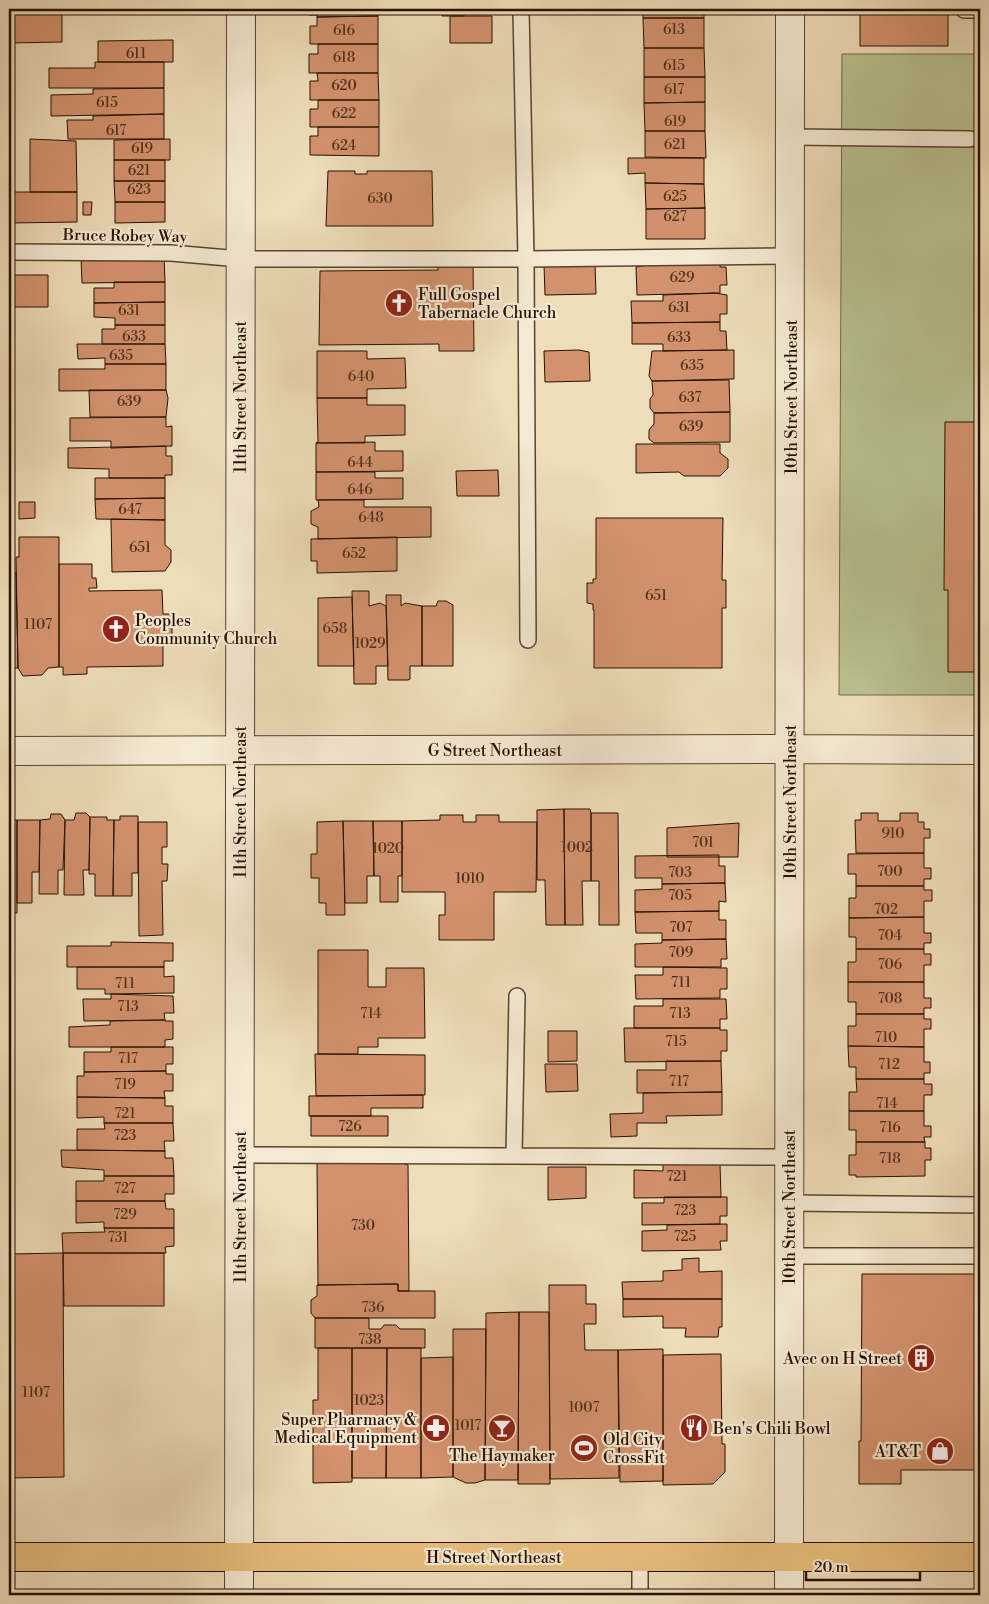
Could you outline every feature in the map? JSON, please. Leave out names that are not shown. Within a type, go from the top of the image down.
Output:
[{"type":"main road","name":"H Street Northeast","points":[[9,1557],[980,1557]]},
{"type":"street","name":"11th Street Northeast","points":[[239,1595],[241,9]]},
{"type":"street","name":"10th Street Northeast","points":[[789,1595],[792,256],[790,9]]},
{"type":"street","name":"G Street Northeast","points":[[9,751],[980,750]]},
{"type":"lane","points":[[521,9],[526,259],[528,640]]},
{"type":"lane","points":[[964,10],[980,10]]},
{"type":"lane","points":[[791,138],[970,139]]},
{"type":"lane","name":"Bruce Robey Way","points":[[9,252],[171,252],[240,259],[526,259],[792,256]]},
{"type":"lane","points":[[514,1156],[517,996]]},
{"type":"lane","points":[[240,1155],[789,1157]]},
{"type":"lane","points":[[789,1203],[980,1205]]},
{"type":"lane","points":[[790,1256],[980,1256]]},
{"type":"lane","points":[[640,1557],[640,1595]]},
{"type":"green space","points":[[842,54],[980,54],[980,695],[839,695]]},
{"type":"building","points":[[9,9],[62,9],[62,42],[9,43]]},
{"type":"building","points":[[89,9],[164,9],[164,13],[93,14],[89,12]]},
{"type":"building","points":[[309,9],[378,9],[378,16],[317,17],[317,15],[309,15]]},
{"type":"building","points":[[442,9],[464,9],[464,16],[442,16]]},
{"type":"building","points":[[643,9],[704,9],[704,18],[643,18]]},
{"type":"building","points":[[860,9],[948,9],[948,46],[860,46]]},
{"type":"building","points":[[378,16],[378,44],[310,44],[310,26],[317,26],[317,17]]},
{"type":"building","points":[[450,16],[492,16],[492,43],[450,43]]},
{"type":"building","points":[[643,18],[704,18],[704,48],[644,48]]},
{"type":"building","points":[[173,40],[173,62],[98,62],[98,41]]},
{"type":"building","points":[[318,44],[378,44],[378,73],[309,73],[309,54],[318,54]]},
{"type":"building","points":[[644,48],[704,48],[705,77],[644,77]]},
{"type":"building","points":[[95,62],[164,62],[164,88],[49,88],[49,68],[95,68]]},
{"type":"building","points":[[317,73],[378,73],[379,100],[310,100],[310,81],[318,81]]},
{"type":"building","points":[[644,77],[705,77],[705,102],[644,103]]},
{"type":"building","points":[[164,88],[164,114],[51,116],[51,95],[93,94],[93,89]]},
{"type":"building","points":[[318,100],[379,100],[379,127],[310,127],[310,109],[318,109]]},
{"type":"building","points":[[705,102],[705,131],[645,131],[644,103]]},
{"type":"building","points":[[164,114],[164,139],[68,139],[67,120],[93,120],[93,116]]},
{"type":"building","points":[[318,127],[379,127],[379,156],[310,155],[310,136],[318,136]]},
{"type":"building","points":[[645,131],[705,131],[706,158],[645,157]]},
{"type":"building","points":[[30,139],[76,141],[77,192],[30,192]]},
{"type":"building","points":[[170,139],[170,160],[114,160],[114,140]]},
{"type":"building","points":[[628,158],[704,158],[704,184],[645,183],[645,173],[628,174]]},
{"type":"building","points":[[114,160],[165,160],[165,181],[114,181]]},
{"type":"building","points":[[328,171],[355,171],[355,174],[367,174],[367,171],[432,171],[433,226],[326,226]]},
{"type":"building","points":[[114,181],[165,181],[165,202],[115,202]]},
{"type":"building","points":[[645,183],[704,184],[705,208],[646,209]]},
{"type":"building","points":[[9,192],[77,192],[77,222],[9,223]]},
{"type":"building","points":[[83,202],[92,202],[91,215],[83,215]]},
{"type":"building","points":[[115,202],[165,202],[165,222],[115,223]]},
{"type":"building","points":[[705,208],[705,239],[646,239],[646,209]]},
{"type":"building","points":[[164,257],[165,282],[82,283],[81,258]]},
{"type":"building","points":[[595,264],[596,294],[545,295],[544,265]]},
{"type":"building","points":[[654,264],[720,264],[720,267],[726,267],[727,285],[720,285],[720,293],[637,295],[636,267]]},
{"type":"building","points":[[438,266],[473,266],[474,351],[439,351],[439,344],[319,345],[320,271],[438,270]]},
{"type":"building","points":[[9,275],[48,275],[48,307],[9,307]]},
{"type":"building","points":[[114,282],[165,282],[165,302],[94,303],[94,288],[114,288]]},
{"type":"building","points":[[715,293],[727,295],[727,314],[720,314],[720,322],[632,323],[631,301],[663,301],[663,295]]},
{"type":"building","points":[[165,302],[165,325],[115,325],[115,318],[94,317],[94,303]]},
{"type":"building","points":[[720,322],[720,331],[726,331],[727,350],[663,351],[663,344],[632,344],[632,323]]},
{"type":"building","points":[[115,325],[165,325],[165,344],[102,344],[102,329],[115,329]]},
{"type":"building","points":[[77,344],[165,344],[166,364],[105,364],[105,358],[78,359]]},
{"type":"building","points":[[579,350],[589,352],[590,381],[545,382],[544,351]]},
{"type":"building","points":[[734,350],[734,379],[652,381],[649,376],[652,351]]},
{"type":"building","points":[[317,351],[367,351],[367,359],[405,358],[406,388],[367,389],[367,398],[317,398]]},
{"type":"building","points":[[105,364],[166,364],[166,390],[59,391],[59,369],[105,369]]},
{"type":"building","points":[[729,380],[730,412],[654,413],[650,408],[650,399],[653,395],[652,381]]},
{"type":"building","points":[[89,390],[166,390],[168,398],[166,417],[90,417]]},
{"type":"building","points":[[317,398],[367,398],[367,405],[405,405],[405,435],[365,436],[365,443],[316,443],[318,442]]},
{"type":"building","points":[[730,412],[730,442],[654,443],[649,439],[649,430],[654,424],[654,413]]},
{"type":"building","points":[[166,417],[166,427],[172,426],[172,446],[111,448],[111,441],[70,441],[70,418]]},
{"type":"building","points":[[945,422],[980,422],[980,672],[948,672],[948,590],[944,590]]},
{"type":"building","points":[[375,442],[375,451],[403,451],[403,471],[316,472],[316,443]]},
{"type":"building","points":[[636,444],[720,444],[720,453],[728,459],[728,468],[720,476],[684,476],[679,472],[636,473]]},
{"type":"building","points":[[166,446],[166,456],[172,456],[172,475],[165,475],[165,478],[109,478],[109,469],[68,468],[68,448]]},
{"type":"building","points":[[498,470],[499,496],[457,496],[456,471]]},
{"type":"building","points":[[316,472],[375,472],[375,478],[403,478],[403,499],[316,500]]},
{"type":"building","points":[[95,478],[165,478],[165,498],[95,499]]},
{"type":"building","points":[[165,498],[165,520],[96,519],[95,499]]},
{"type":"building","points":[[318,500],[364,500],[364,507],[431,507],[431,537],[318,539],[318,527],[311,524],[311,511],[319,507]]},
{"type":"building","points":[[19,502],[35,502],[35,518],[19,519]]},
{"type":"building","points":[[596,518],[723,518],[722,580],[726,580],[726,608],[722,608],[722,668],[594,668],[594,610],[593,604],[587,603],[587,583],[593,583],[593,579],[596,579]]},
{"type":"building","points":[[111,519],[165,520],[165,545],[171,550],[171,562],[165,571],[112,572]]},
{"type":"building","points":[[19,537],[59,537],[59,667],[48,668],[42,675],[23,676],[18,668],[16,557],[19,557]]},
{"type":"building","points":[[397,537],[397,571],[317,573],[317,561],[311,561],[311,539]]},
{"type":"building","name":"Peoples Community Church","points":[[59,564],[92,564],[92,578],[96,578],[97,588],[89,588],[89,591],[162,590],[163,614],[172,614],[172,645],[163,645],[163,666],[87,667],[87,674],[63,675],[63,667],[59,667]]},
{"type":"building","points":[[9,573],[16,573],[18,668],[9,668]]},
{"type":"building","points":[[352,591],[369,591],[369,606],[380,603],[386,606],[388,666],[376,666],[376,684],[354,684]]},
{"type":"building","points":[[386,595],[401,595],[401,606],[405,603],[422,606],[422,666],[410,666],[410,679],[408,680],[388,680]]},
{"type":"building","points":[[352,597],[354,666],[318,666],[318,598]]},
{"type":"building","points":[[438,601],[446,601],[453,605],[453,666],[422,666],[422,606],[436,606]]},
{"type":"building","points":[[564,809],[590,809],[591,813],[591,881],[582,881],[583,925],[565,925]]},
{"type":"building","points":[[564,809],[565,925],[546,925],[545,880],[537,880],[537,810]]},
{"type":"building","points":[[76,813],[86,813],[90,817],[89,870],[83,870],[84,895],[64,895],[65,820],[74,820]]},
{"type":"building","points":[[591,813],[618,813],[619,925],[599,925],[599,881],[591,881]]},
{"type":"building","points":[[861,813],[878,813],[878,821],[900,821],[900,813],[918,813],[918,822],[924,822],[924,829],[930,829],[930,838],[924,838],[924,853],[856,853],[855,820],[861,820]]},
{"type":"building","points":[[51,814],[61,814],[65,820],[63,870],[58,870],[58,894],[39,894],[40,820],[50,819]]},
{"type":"building","points":[[440,815],[463,815],[463,822],[476,822],[476,815],[499,815],[499,822],[537,822],[536,892],[494,892],[494,940],[439,940],[439,915],[445,915],[445,892],[402,892],[402,821],[440,820]]},
{"type":"building","points":[[120,816],[138,816],[138,873],[132,873],[132,896],[113,896],[114,820],[120,820]]},
{"type":"building","points":[[90,817],[107,817],[107,820],[114,820],[113,896],[95,896],[95,874],[89,874]]},
{"type":"building","points":[[9,820],[17,820],[17,913],[9,913]]},
{"type":"building","points":[[17,820],[40,820],[39,872],[32,872],[32,903],[17,903]]},
{"type":"building","points":[[343,821],[345,915],[326,915],[326,903],[319,903],[319,878],[311,878],[311,854],[317,854],[317,822]]},
{"type":"building","points":[[343,821],[373,821],[374,876],[367,876],[367,903],[345,903]]},
{"type":"building","points":[[373,821],[402,821],[402,876],[398,876],[398,902],[380,902],[380,876],[374,876]]},
{"type":"building","points":[[138,822],[167,822],[167,847],[162,847],[162,864],[168,864],[167,881],[162,881],[163,935],[139,936]]},
{"type":"building","points":[[739,823],[738,857],[667,857],[667,828]]},
{"type":"building","points":[[924,853],[924,868],[931,868],[931,879],[924,879],[924,886],[856,886],[856,874],[848,874],[848,854]]},
{"type":"building","points":[[719,855],[719,866],[725,866],[725,883],[662,884],[662,878],[635,878],[635,856]]},
{"type":"building","points":[[725,883],[726,902],[719,901],[719,911],[635,912],[635,890],[662,889],[662,884]]},
{"type":"building","points":[[856,886],[924,886],[924,890],[932,890],[932,901],[924,901],[924,917],[849,918],[849,898],[856,898]]},
{"type":"building","points":[[719,911],[719,920],[726,920],[726,939],[662,940],[662,933],[636,933],[635,912]]},
{"type":"building","points":[[924,917],[924,933],[931,933],[931,943],[924,943],[924,949],[856,949],[856,937],[849,937],[849,918]]},
{"type":"building","points":[[726,939],[727,959],[721,959],[721,967],[635,967],[635,944],[662,943],[662,940]]},
{"type":"building","points":[[111,942],[173,943],[173,961],[164,961],[164,967],[67,967],[67,946],[111,946]]},
{"type":"building","points":[[856,949],[924,949],[924,954],[931,954],[931,965],[924,965],[924,982],[848,982],[848,962],[856,962]]},
{"type":"building","points":[[318,950],[368,950],[368,987],[386,987],[386,968],[424,968],[425,1038],[378,1038],[378,1047],[358,1047],[358,1054],[318,1054]]},
{"type":"building","points":[[77,967],[164,967],[164,977],[174,976],[174,993],[105,994],[105,989],[77,989]]},
{"type":"building","points":[[663,967],[727,968],[727,989],[720,989],[720,998],[636,999],[635,975],[663,975]]},
{"type":"building","points":[[848,982],[924,982],[924,998],[931,998],[931,1008],[924,1008],[924,1014],[856,1014],[856,1002],[848,1002]]},
{"type":"building","points":[[111,994],[173,996],[174,1013],[164,1013],[165,1020],[84,1021],[83,999],[111,999]]},
{"type":"building","points":[[663,999],[726,999],[727,1019],[720,1019],[720,1028],[634,1028],[634,1006],[663,1006]]},
{"type":"building","points":[[856,1014],[924,1014],[924,1019],[931,1019],[931,1029],[924,1029],[924,1047],[848,1046],[848,1026],[856,1026]]},
{"type":"building","points":[[110,1021],[173,1021],[173,1039],[165,1040],[165,1047],[69,1047],[69,1027],[110,1025]]},
{"type":"building","points":[[624,1028],[720,1028],[720,1030],[727,1030],[727,1051],[721,1051],[721,1061],[625,1062]]},
{"type":"building","points":[[548,1031],[577,1031],[577,1061],[548,1062]]},
{"type":"building","points":[[848,1046],[924,1047],[924,1062],[930,1062],[930,1073],[924,1073],[924,1079],[856,1079],[856,1067],[849,1067]]},
{"type":"building","points":[[111,1047],[173,1047],[173,1064],[166,1064],[166,1071],[84,1072],[84,1052],[111,1052]]},
{"type":"building","points":[[315,1054],[425,1055],[425,1095],[316,1096]]},
{"type":"building","points":[[666,1061],[721,1061],[722,1092],[637,1093],[637,1070],[666,1070]]},
{"type":"building","points":[[545,1064],[577,1064],[578,1091],[546,1092]]},
{"type":"building","points":[[166,1071],[166,1074],[173,1074],[173,1091],[164,1091],[165,1098],[77,1097],[77,1076],[84,1076],[84,1072]]},
{"type":"building","points":[[856,1079],[924,1079],[924,1084],[932,1084],[932,1095],[924,1095],[924,1111],[849,1111],[849,1092],[857,1092]]},
{"type":"building","points":[[722,1092],[722,1115],[666,1116],[667,1123],[637,1123],[637,1136],[611,1137],[610,1114],[643,1113],[643,1093]]},
{"type":"building","points":[[423,1095],[423,1108],[371,1108],[371,1116],[309,1116],[309,1096]]},
{"type":"building","points":[[77,1097],[165,1098],[165,1106],[173,1106],[173,1123],[104,1123],[104,1117],[77,1118]]},
{"type":"building","points":[[849,1111],[924,1111],[924,1126],[931,1126],[931,1137],[924,1137],[925,1142],[856,1142],[856,1130],[849,1130]]},
{"type":"building","points":[[311,1116],[388,1116],[388,1136],[311,1136]]},
{"type":"building","points":[[104,1123],[173,1123],[174,1141],[164,1141],[165,1151],[77,1150],[77,1129],[105,1129]]},
{"type":"building","points":[[856,1142],[925,1142],[925,1148],[931,1148],[931,1160],[925,1160],[925,1176],[856,1177],[856,1175],[849,1175],[849,1155],[856,1155]]},
{"type":"building","points":[[61,1150],[165,1151],[165,1158],[173,1158],[174,1176],[104,1176],[104,1170],[62,1167]]},
{"type":"building","points":[[396,1161],[408,1165],[409,1291],[398,1291],[398,1284],[318,1285],[317,1162]]},
{"type":"building","points":[[663,1162],[720,1164],[721,1197],[634,1198],[634,1170],[663,1171]]},
{"type":"building","points":[[548,1167],[586,1167],[586,1198],[548,1200]]},
{"type":"building","points":[[104,1176],[174,1176],[174,1194],[165,1194],[165,1201],[76,1201],[76,1181],[104,1181]]},
{"type":"building","points":[[664,1197],[727,1197],[727,1216],[720,1216],[720,1224],[642,1225],[642,1203],[664,1203]]},
{"type":"building","points":[[76,1201],[165,1201],[166,1209],[174,1209],[174,1228],[104,1228],[104,1222],[76,1223]]},
{"type":"building","points":[[727,1224],[727,1241],[720,1241],[721,1250],[642,1251],[642,1231],[667,1230],[667,1225]]},
{"type":"building","points":[[104,1228],[174,1228],[174,1246],[165,1247],[166,1253],[63,1253],[62,1233],[105,1232]]},
{"type":"building","points":[[63,1253],[164,1253],[164,1306],[64,1306]]},
{"type":"building","points":[[63,1253],[64,1477],[9,1478],[9,1254]]},
{"type":"building","points":[[699,1258],[699,1272],[722,1271],[722,1299],[623,1299],[622,1282],[663,1281],[663,1271],[682,1270],[682,1259]]},
{"type":"building","name":"Avec on H Street","points":[[862,1274],[980,1274],[980,1470],[901,1470],[901,1484],[859,1484]]},
{"type":"building","points":[[398,1284],[398,1291],[435,1291],[435,1318],[315,1318],[311,1313],[311,1300],[317,1296],[317,1285]]},
{"type":"building","points":[[549,1285],[586,1285],[586,1304],[596,1304],[596,1324],[584,1324],[585,1350],[618,1350],[619,1478],[550,1479]]},
{"type":"building","points":[[623,1299],[722,1299],[722,1327],[719,1327],[718,1337],[685,1337],[686,1328],[663,1328],[663,1316],[623,1317]]},
{"type":"building","points":[[519,1312],[518,1480],[485,1480],[486,1313]]},
{"type":"building","points":[[519,1312],[549,1312],[550,1484],[518,1484]]},
{"type":"building","points":[[315,1318],[369,1318],[369,1329],[381,1329],[384,1325],[396,1325],[400,1329],[425,1329],[425,1348],[315,1348]]},
{"type":"building","points":[[453,1329],[486,1329],[485,1480],[475,1483],[466,1483],[453,1477]]},
{"type":"building","points":[[318,1348],[352,1348],[352,1482],[313,1483],[313,1400],[318,1400]]},
{"type":"building","points":[[352,1348],[387,1348],[386,1478],[352,1478]]},
{"type":"building","points":[[387,1348],[421,1348],[421,1478],[386,1478]]},
{"type":"building","points":[[663,1349],[663,1481],[620,1482],[618,1350]]},
{"type":"building","points":[[721,1354],[722,1444],[725,1444],[725,1472],[713,1484],[663,1485],[663,1355]]},
{"type":"building","points":[[453,1357],[453,1477],[421,1478],[421,1358]]},
{"type":"place","name":"Full Gospel Tabernacle Church","points":[[399,303]]},
{"type":"place","name":"Peoples Community Church","points":[[116,629]]},
{"type":"place","name":"Avec on H Street","points":[[921,1358]]},
{"type":"place","name":"Super Pharmacy & Medical Equipment","points":[[436,1428]]},
{"type":"place","name":"The Haymaker","points":[[502,1428]]},
{"type":"place","name":"Ben's Chili Bowl","points":[[694,1428]]},
{"type":"place","name":"Old City CrossFit","points":[[584,1448]]},
{"type":"place","name":"AT&T","points":[[940,1451]]}]
